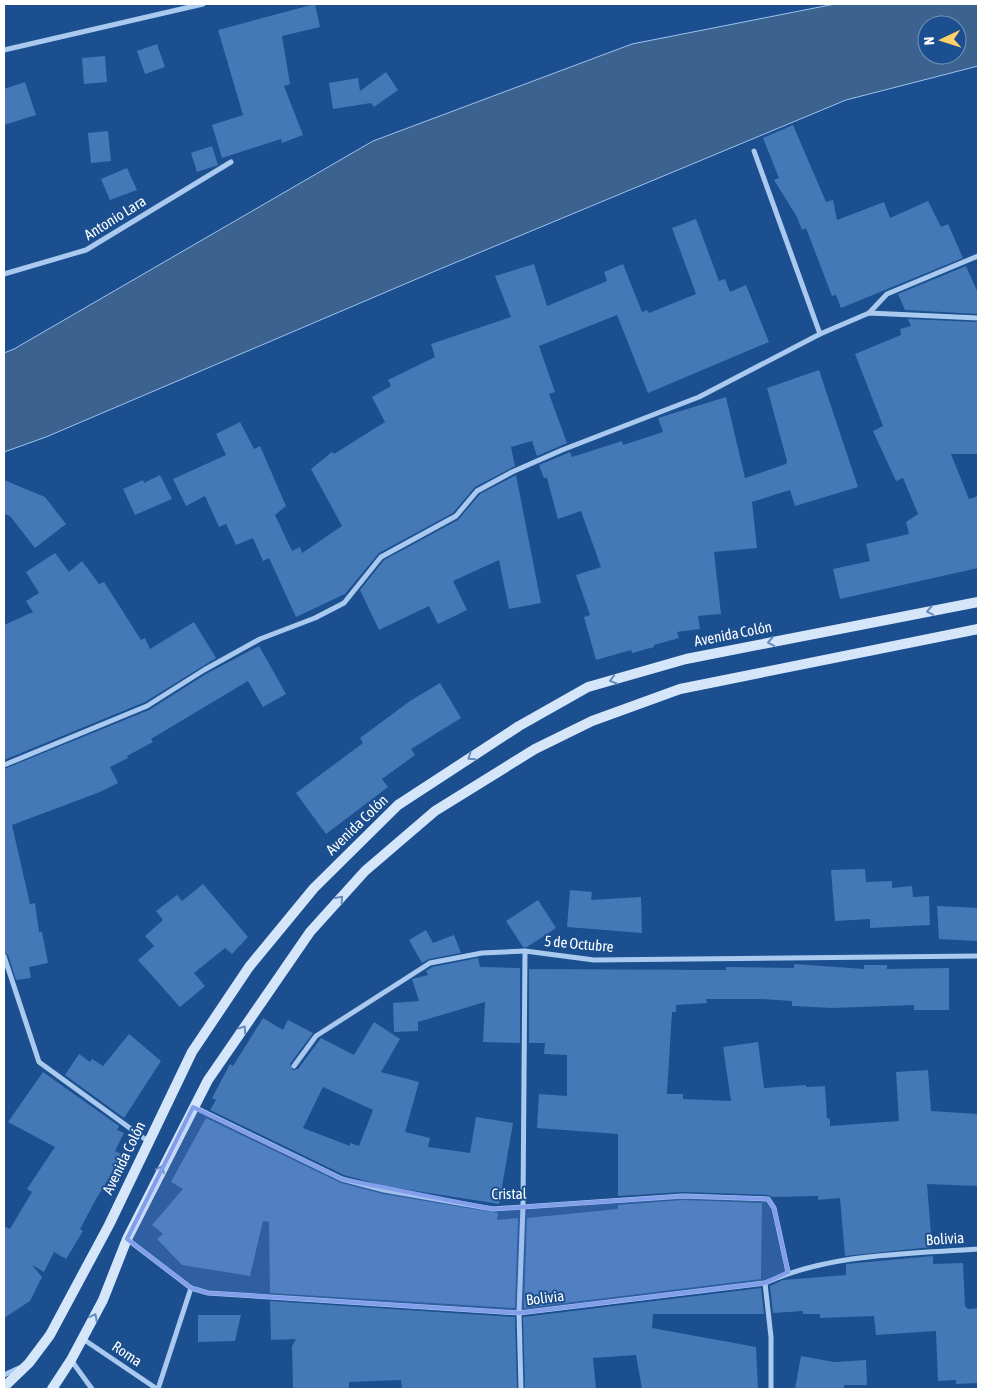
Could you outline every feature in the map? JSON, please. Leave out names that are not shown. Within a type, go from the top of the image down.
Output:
[{"type":"main road","name":"Avenida Colón","points":[[4,1388],[29,1363],[58,1320],[109,1225],[192,1052],[249,967],[314,888],[398,805],[519,726],[588,688],[686,659],[978,602]]},
{"type":"main road","points":[[52,1389],[71,1360],[103,1300],[128,1239],[208,1080],[310,932],[365,871],[435,811],[535,749],[592,722],[680,688],[978,630]]},
{"type":"street","points":[[4,50],[203,4]]},
{"type":"street","points":[[754,151],[820,334]]},
{"type":"street","name":"Antonio Lara","points":[[4,274],[86,250],[231,162]]},
{"type":"street","points":[[4,765],[147,706],[204,670],[260,639],[315,618],[344,602],[381,557],[456,516],[477,491],[494,481],[562,450],[699,397],[820,334],[869,313],[887,294],[978,256]]},
{"type":"street","points":[[869,313],[978,318]]},
{"type":"street","points":[[294,1066],[316,1036],[430,963],[482,953],[525,951]]},
{"type":"street","name":"5 de Octubre","points":[[521,1389],[519,1314],[524,1206],[525,951],[594,960],[978,956]]},
{"type":"street","points":[[4,956],[39,1062],[149,1142]]},
{"type":"street","name":"Cristal","points":[[193,1107],[342,1180],[384,1190],[493,1208],[683,1196],[768,1199],[774,1208],[788,1272]]},
{"type":"street","name":"Bolivia","points":[[128,1239],[191,1288],[208,1293],[519,1314],[765,1283],[788,1272],[865,1256],[978,1249]]},
{"type":"street","points":[[765,1283],[771,1337],[771,1389]]},
{"type":"street","points":[[157,1389],[191,1288]]},
{"type":"street","name":"Roma","points":[[83,1339],[157,1389]]},
{"type":"street","points":[[71,1360],[92,1389]]},
{"type":"street","points":[[4,1375],[29,1363]]},
{"type":"highlighted area","points":[[193,1107],[342,1179],[493,1209],[683,1196],[768,1199],[774,1208],[788,1272],[765,1283],[519,1313],[208,1293],[191,1288],[127,1239]]},
{"type":"water","points":[[835,4],[978,4],[978,66],[846,100],[440,269],[46,437],[4,452],[4,353],[14,349],[373,141],[632,44]]},
{"type":"building","points":[[315,4],[320,27],[282,36],[290,84],[284,86],[303,135],[282,143],[281,139],[222,158],[212,125],[243,115],[218,30]]},
{"type":"building","points":[[157,44],[165,67],[145,74],[137,51]]},
{"type":"building","points":[[105,56],[107,82],[84,84],[82,58]]},
{"type":"building","points":[[386,72],[398,90],[374,107],[371,103],[333,109],[329,83],[358,78],[360,91]]},
{"type":"building","points":[[25,82],[36,115],[4,125],[4,89]]},
{"type":"building","points":[[793,125],[826,202],[833,200],[837,220],[884,202],[890,218],[928,201],[941,227],[948,224],[963,258],[841,308],[836,295],[832,296],[806,228],[802,230],[797,217],[774,180],[779,178],[763,138]]},
{"type":"building","points":[[108,131],[111,161],[91,163],[88,133]]},
{"type":"building","points":[[212,146],[218,165],[197,172],[191,153]]},
{"type":"building","points":[[127,168],[137,190],[110,200],[101,179]]},
{"type":"building","points":[[696,219],[719,281],[725,279],[730,292],[746,285],[769,342],[648,393],[617,315],[539,346],[555,392],[549,394],[567,443],[537,456],[532,441],[511,447],[515,466],[475,487],[453,513],[379,553],[345,594],[296,617],[269,558],[263,561],[253,538],[236,545],[226,524],[219,527],[205,496],[186,506],[173,479],[226,455],[216,434],[240,422],[254,449],[260,446],[286,506],[275,515],[292,551],[300,547],[302,553],[342,526],[311,469],[332,452],[334,454],[385,422],[372,397],[391,386],[388,380],[435,357],[431,344],[511,317],[495,276],[534,264],[547,306],[607,281],[604,272],[623,264],[642,312],[647,310],[649,313],[696,294],[672,228]]},
{"type":"building","points":[[966,266],[978,293],[978,314],[905,310],[898,294]]},
{"type":"building","points":[[908,319],[978,322],[978,454],[951,454],[969,499],[978,496],[978,568],[840,599],[833,569],[870,561],[866,544],[909,534],[906,522],[918,514],[903,478],[896,481],[873,431],[883,426],[855,354],[901,335],[900,329],[911,326]]},
{"type":"building","points":[[819,370],[858,487],[795,506],[790,490],[752,502],[757,548],[714,552],[721,614],[698,616],[700,629],[677,632],[679,638],[632,653],[631,650],[596,660],[584,617],[590,615],[576,575],[601,567],[581,511],[558,519],[547,478],[544,478],[539,465],[570,452],[572,457],[622,441],[623,445],[663,432],[658,418],[726,397],[745,478],[786,464],[787,461],[767,388]]},
{"type":"building","points":[[160,475],[172,499],[135,515],[123,489],[143,480],[144,483]]},
{"type":"building","points":[[516,475],[541,603],[509,609],[499,560],[453,581],[467,610],[438,624],[429,606],[379,630],[360,590],[384,560],[458,520],[480,494]]},
{"type":"building","points":[[4,480],[45,497],[66,524],[35,548],[10,516],[4,514]]},
{"type":"building","points":[[55,553],[69,572],[82,561],[99,584],[104,582],[141,640],[145,638],[150,649],[194,622],[216,658],[145,702],[4,760],[4,625],[33,612],[26,601],[39,593],[26,572]]},
{"type":"building","points":[[259,646],[286,694],[263,707],[248,681],[151,739],[153,742],[110,767],[118,783],[100,792],[12,825],[30,904],[35,903],[39,932],[42,932],[48,963],[29,967],[31,978],[16,980],[8,955],[4,952],[4,769],[149,710],[206,674]]},
{"type":"building","points":[[440,683],[461,718],[411,749],[415,755],[382,779],[388,787],[326,834],[296,793],[363,743],[360,738],[410,701]]},
{"type":"building","points":[[865,869],[866,882],[892,881],[892,888],[912,886],[913,897],[929,896],[930,925],[870,928],[870,919],[835,921],[831,870]]},
{"type":"building","points":[[203,884],[248,937],[232,954],[225,948],[194,973],[205,986],[180,1007],[138,960],[154,946],[145,936],[163,920],[156,911],[177,895],[182,901]]},
{"type":"building","points":[[570,890],[592,892],[591,900],[641,897],[642,933],[567,927]]},
{"type":"building","points":[[538,900],[556,928],[527,947],[523,947],[506,921]]},
{"type":"building","points":[[937,906],[978,908],[978,941],[939,939]]},
{"type":"building","points":[[426,930],[433,943],[454,935],[461,953],[429,959],[422,963],[409,940]]},
{"type":"building","points":[[478,958],[480,967],[520,968],[520,1043],[483,1042],[485,1002],[418,1022],[418,1031],[394,1032],[393,1003],[419,1001],[412,979],[428,975],[426,971],[432,967]]},
{"type":"building","points":[[794,964],[864,969],[864,965],[887,965],[887,969],[949,968],[949,1010],[914,1010],[914,1005],[833,1008],[792,1006],[792,1001],[761,999],[706,999],[707,1003],[676,1005],[676,1012],[672,1012],[667,1094],[683,1094],[683,1099],[731,1101],[723,1047],[758,1042],[764,1088],[806,1085],[806,1087],[825,1086],[827,1118],[830,1119],[830,1126],[899,1121],[896,1072],[928,1070],[931,1111],[978,1114],[978,1186],[927,1184],[932,1247],[845,1256],[840,1198],[818,1200],[818,1196],[772,1197],[768,1195],[683,1192],[618,1196],[618,1134],[537,1128],[539,1094],[567,1096],[567,1055],[544,1054],[545,1043],[529,1043],[529,969],[726,970],[726,967],[794,968]]},
{"type":"building","points":[[263,1018],[283,1030],[288,1020],[313,1033],[290,1064],[293,1070],[298,1069],[321,1038],[354,1055],[374,1022],[400,1039],[381,1072],[419,1082],[405,1132],[430,1138],[428,1147],[470,1153],[476,1117],[513,1123],[499,1204],[385,1186],[344,1175],[210,1110],[216,1100],[212,1098],[230,1064],[233,1066]],"holes":[[[323,1087],[373,1110],[359,1146],[350,1143],[350,1146],[303,1128]]]},
{"type":"building","points":[[129,1034],[161,1061],[124,1118],[65,1075],[79,1054],[90,1062],[92,1059],[103,1066]]},
{"type":"building","points":[[43,1072],[119,1126],[117,1130],[124,1133],[115,1151],[123,1155],[96,1199],[80,1229],[83,1231],[66,1259],[54,1252],[44,1272],[32,1265],[42,1277],[30,1301],[4,1318],[4,1226],[10,1229],[32,1192],[27,1189],[55,1147],[8,1122]]},
{"type":"building","points":[[206,1118],[341,1183],[383,1194],[498,1213],[497,1220],[518,1218],[515,1308],[270,1293],[269,1222],[263,1221],[250,1276],[182,1265],[157,1239],[163,1234],[152,1225],[183,1189],[171,1182]]},
{"type":"building","points":[[683,1200],[762,1203],[761,1279],[524,1308],[527,1218],[618,1209],[618,1205]]},
{"type":"building","points":[[933,1256],[933,1264],[963,1263],[965,1306],[968,1309],[978,1308],[978,1383],[956,1384],[956,1380],[938,1381],[936,1331],[876,1335],[874,1316],[820,1318],[820,1314],[803,1314],[803,1311],[773,1313],[770,1286],[783,1280],[846,1275],[846,1264]]},
{"type":"building","points":[[761,1288],[764,1314],[653,1314],[652,1328],[756,1347],[758,1389],[642,1389],[636,1355],[593,1358],[596,1389],[525,1389],[523,1317]]},
{"type":"building","points":[[270,1301],[515,1317],[517,1389],[402,1389],[401,1380],[349,1382],[349,1389],[293,1389],[292,1346],[296,1339],[271,1340]]},
{"type":"building","points":[[198,1315],[241,1315],[235,1341],[198,1342]]},
{"type":"building","points":[[801,1356],[834,1362],[866,1360],[867,1385],[844,1385],[844,1389],[795,1389]]}]
